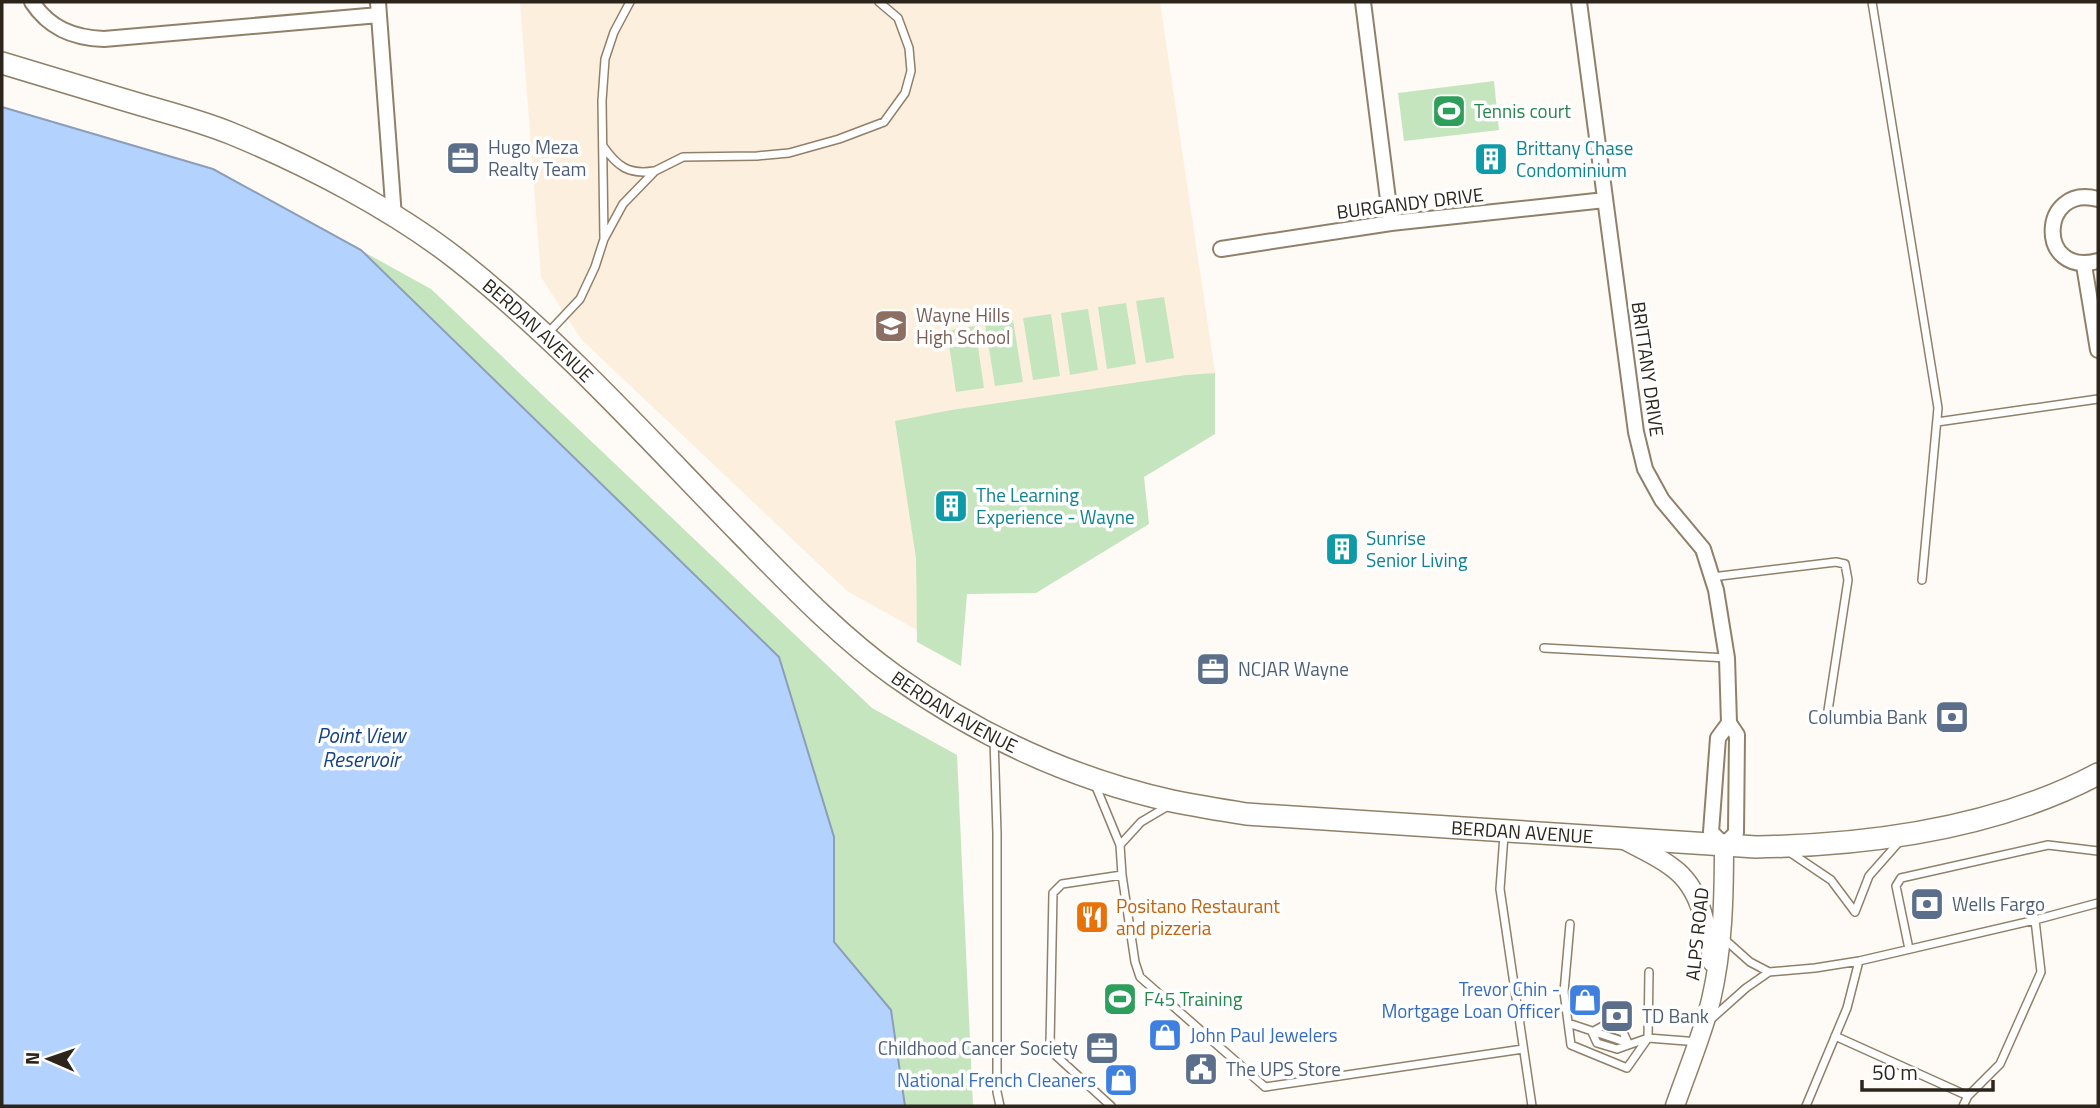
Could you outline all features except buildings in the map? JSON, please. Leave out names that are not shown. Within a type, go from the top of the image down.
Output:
[{"type":"main road","name":"BERDAN AVENUE","points":[[2,63],[228,132],[316,172],[394,217],[455,258],[504,298],[767,561],[851,641],[894,675],[932,700],[1020,749],[1092,779],[1174,802],[1246,814],[1724,845],[1823,846],[1908,835],[1990,816],[2098,774]]},
{"type":"street","points":[[32,2],[42,16],[55,27],[72,34],[104,39],[379,9],[394,217]]},
{"type":"street","points":[[1363,2],[1391,223]]},
{"type":"street","name":"BRITTANY DRIVE","points":[[1579,2],[1636,432],[1645,469],[1662,500],[1703,549],[1716,590],[1727,658],[1729,723],[1737,736],[1736,833],[1724,845],[1711,832],[1718,738],[1729,723]]},
{"type":"street","points":[[2098,199],[2076,198],[2066,203],[2057,212],[2052,234],[2055,246],[2072,262],[2084,265],[2098,261]]},
{"type":"street","name":"BURGANDY DRIVE","points":[[1221,249],[1391,223],[1605,200]]},
{"type":"street","points":[[2084,265],[2098,350]]},
{"type":"street","points":[[1621,838],[1675,869],[1697,897],[1706,922],[1715,979]]},
{"type":"street","name":"ALPS ROAD","points":[[1675,1106],[1702,1034],[1715,979],[1724,908],[1724,845]]},
{"type":"lane","points":[[604,239],[602,101],[605,59],[614,32],[630,2]]},
{"type":"lane","points":[[544,337],[580,299],[604,239],[623,204],[655,171],[684,157],[789,153],[839,139],[884,122],[905,93],[911,71],[909,48],[898,18],[879,2]]},
{"type":"lane","points":[[1872,2],[1938,408],[1922,580]]},
{"type":"lane","points":[[603,145],[615,163],[631,171],[655,171]]},
{"type":"lane","points":[[1937,422],[2098,399]]},
{"type":"lane","points":[[1712,577],[1836,562],[1845,564],[1848,580],[1827,717]]},
{"type":"lane","points":[[1544,648],[1727,658]]},
{"type":"lane","points":[[994,734],[997,833],[997,1092],[1000,1106]]},
{"type":"lane","points":[[1092,779],[1120,845],[1135,962],[1140,977],[1265,1087],[1523,1049]]},
{"type":"lane","points":[[1120,845],[1141,822],[1174,802]]},
{"type":"lane","points":[[1504,831],[1500,889],[1532,1106]]},
{"type":"lane","points":[[1782,846],[1831,880],[1856,912],[1869,876],[1891,849],[1908,835]]},
{"type":"lane","points":[[1909,949],[1896,886],[1901,878],[2048,845],[2098,851]]},
{"type":"lane","points":[[1111,1106],[1053,1053],[1049,1044],[1053,892],[1062,884],[1122,875]]},
{"type":"lane","points":[[1568,1023],[1592,1032],[1597,1043],[1617,1049],[1648,1038],[1702,1034],[1746,988],[1769,972],[1859,961],[2098,903]]},
{"type":"lane","points":[[1963,1106],[1968,1096],[2000,1064],[2040,972],[2035,920]]},
{"type":"lane","points":[[1570,924],[1564,992],[1571,1045],[1627,1068],[1648,1038],[1649,972]]},
{"type":"lane","points":[[1721,937],[1749,962],[1769,972]]},
{"type":"lane","points":[[1807,1106],[1847,1008],[1859,961]]},
{"type":"lane","points":[[1592,1032],[1603,1026],[1622,1032],[1628,1044]]},
{"type":"lane","points":[[1835,1036],[1968,1096]]},
{"type":"shaded area","name":"Wayne Hills High School","points":[[520,2],[1160,2],[1215,373],[951,410],[916,558],[917,630],[847,591],[581,339],[541,277]]},
{"type":"green space","name":"Tennis court","points":[[1494,81],[1499,130],[1404,141],[1398,93]]},
{"type":"green space","points":[[364,252],[431,289],[872,708],[957,755],[973,1106],[905,1106],[891,1010],[834,942],[834,837],[779,657]]},
{"type":"green space","points":[[1164,297],[1174,358],[1146,363],[1136,301]]},
{"type":"green space","points":[[1126,303],[1136,364],[1107,369],[1098,307]]},
{"type":"green space","points":[[1088,309],[1098,370],[1070,375],[1061,313]]},
{"type":"green space","points":[[1051,314],[1060,376],[1033,380],[1023,318]]},
{"type":"green space","points":[[1013,320],[1023,382],[995,386],[985,324]]},
{"type":"green space","points":[[975,326],[984,388],[956,392],[947,331]]},
{"type":"green space","points":[[1215,373],[1215,434],[1144,477],[1149,524],[1036,593],[967,594],[961,666],[917,642],[916,558],[895,421],[951,410]]},
{"type":"water","name":"Point View Reservoir","points":[[2,107],[213,169],[361,250],[779,657],[834,837],[834,942],[891,1010],[905,1106],[2,1106]]},
{"type":"place","name":"Tennis court","points":[[1449,111]]},
{"type":"place","name":"Hugo Meza Realty Team","points":[[463,158]]},
{"type":"place","name":"Brittany Chase Condominium","points":[[1491,159]]},
{"type":"place","name":"Wayne Hills High School","points":[[891,326]]},
{"type":"place","name":"The Learning Experience - Wayne","points":[[951,506]]},
{"type":"place","name":"Sunrise Senior Living","points":[[1342,549]]},
{"type":"place","name":"NCJAR Wayne","points":[[1213,669]]},
{"type":"place","name":"Columbia Bank","points":[[1952,717]]},
{"type":"place","name":"Wells Fargo","points":[[1927,904]]},
{"type":"place","name":"Positano Restaurant and pizzeria","points":[[1092,917]]},
{"type":"place","name":"F45 Training","points":[[1120,999]]},
{"type":"place","name":"Trevor Chin - Mortgage Loan Officer","points":[[1585,1000]]},
{"type":"place","name":"TD Bank","points":[[1617,1016]]},
{"type":"place","name":"John Paul Jewelers","points":[[1165,1035]]},
{"type":"place","name":"Childhood Cancer Society","points":[[1102,1048]]},
{"type":"place","name":"The UPS Store","points":[[1201,1069]]},
{"type":"place","name":"National French Cleaners","points":[[1121,1080]]}]
